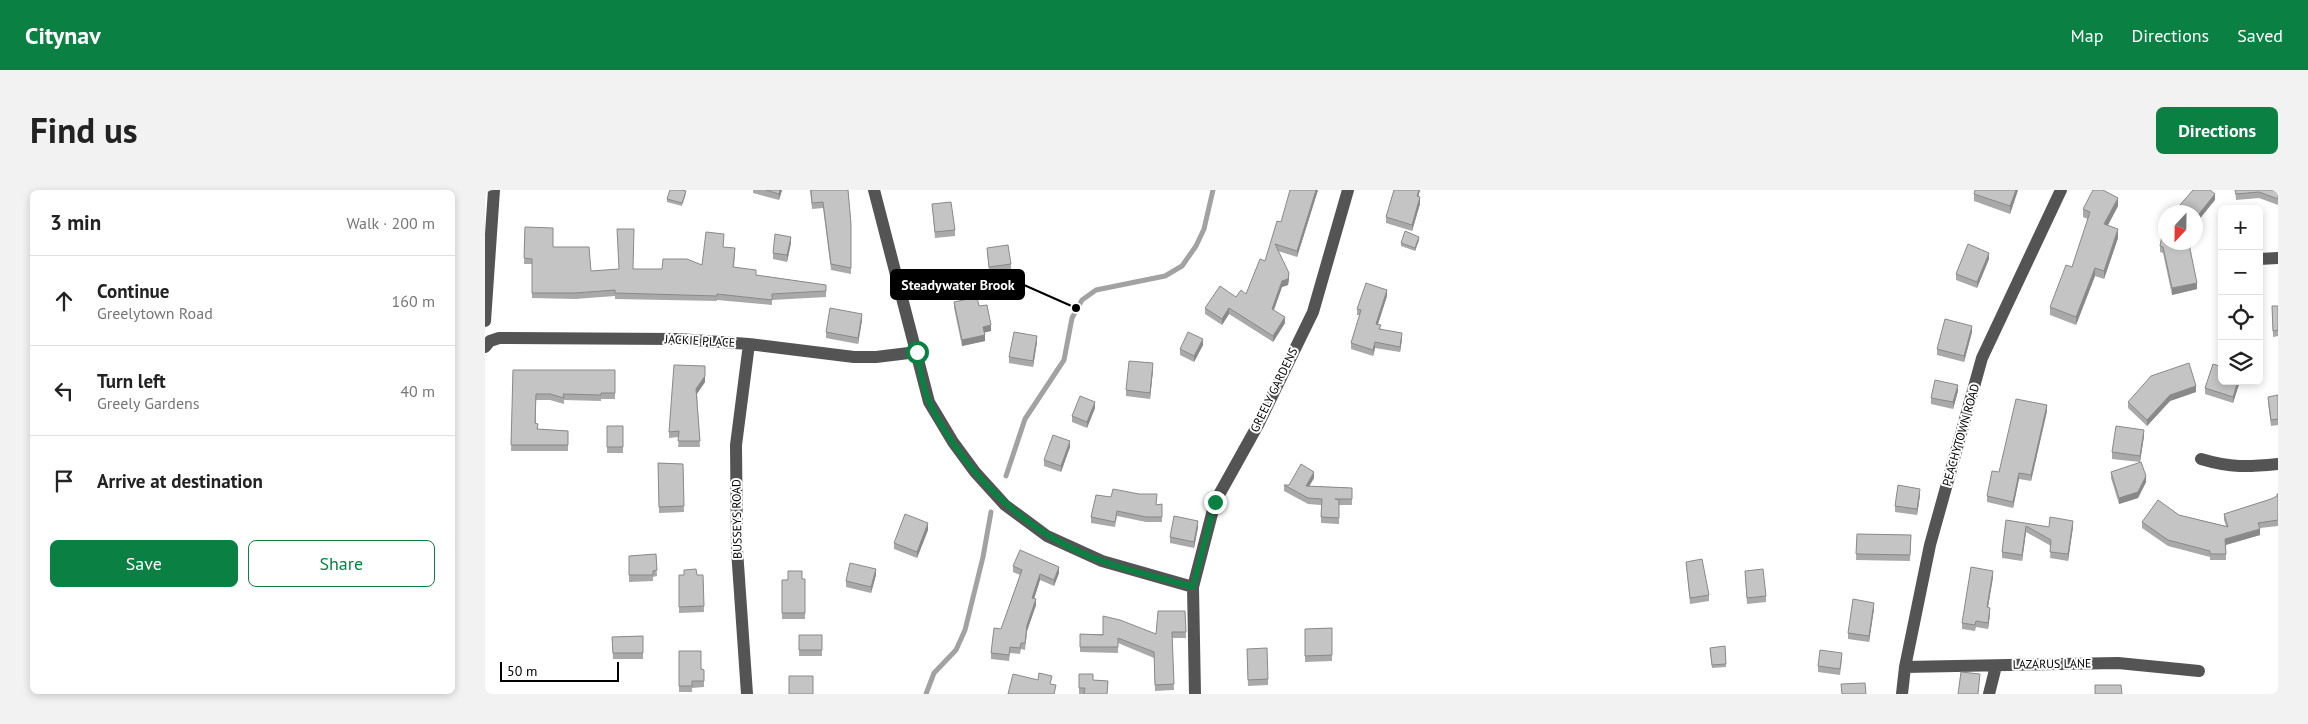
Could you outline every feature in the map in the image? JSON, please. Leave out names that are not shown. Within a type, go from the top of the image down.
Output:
[{"type":"street","points":[[485,321],[494,190]]},
{"type":"street","points":[[875,190],[929,402],[953,442],[975,472],[1005,505],[1047,536],[1101,561],[1193,587]]},
{"type":"street","name":"GREELY GARDENS","points":[[1195,694],[1193,587],[1215,502],[1259,423],[1313,312],[1348,190]]},
{"type":"street","name":"PEACHYTOWN ROAD","points":[[1902,694],[1905,667],[1930,545],[1983,358],[2061,190]]},
{"type":"street","points":[[2263,259],[2278,258]]},
{"type":"street","points":[[485,325],[487,344]]},
{"type":"street","name":"JACKIE PLACE","points":[[487,344],[504,338],[669,338],[749,344],[854,357],[876,358],[917,352]]},
{"type":"street","name":"BUSSEYS ROAD","points":[[747,694],[737,550],[736,445],[749,344]]},
{"type":"street","points":[[2201,459],[2226,466],[2244,468],[2278,464]]},
{"type":"street","name":"LAZARUS LANE","points":[[1905,667],[2118,663],[2199,671]]},
{"type":"street","points":[[1989,694],[1995,666]]},
{"type":"building","points":[[670,190],[686,191],[682,203],[667,199]]},
{"type":"building","points":[[766,190],[780,190],[779,194]]},
{"type":"building","points":[[811,190],[848,190],[851,224],[851,268],[831,264],[823,202],[812,203]]},
{"type":"building","points":[[1290,190],[1316,190],[1297,251],[1275,244],[1289,273],[1288,279],[1282,281],[1272,309],[1285,317],[1273,336],[1229,308],[1222,319],[1205,308],[1220,286],[1236,297],[1241,290],[1246,294],[1260,259],[1265,261],[1277,221],[1281,222]]},
{"type":"building","points":[[1394,190],[1419,190],[1417,196],[1420,197],[1412,225],[1386,217]]},
{"type":"building","points":[[1975,190],[2016,190],[2010,206],[1974,194]]},
{"type":"building","points":[[2093,190],[2103,190],[2118,198],[2104,224],[2118,229],[2104,271],[2095,268],[2076,317],[2050,307],[2066,265],[2072,267],[2090,212],[2083,209]]},
{"type":"building","points":[[2193,190],[2210,190],[2215,194],[2203,209],[2203,205],[2180,205]]},
{"type":"building","points":[[2235,190],[2278,190],[2278,199],[2259,192],[2236,194]]},
{"type":"building","points":[[951,202],[955,230],[935,232],[932,204]]},
{"type":"building","points":[[525,227],[553,228],[553,247],[589,247],[591,271],[619,269],[617,229],[634,229],[633,269],[662,269],[663,259],[687,259],[702,265],[706,232],[724,234],[723,247],[735,248],[733,267],[756,270],[756,275],[826,285],[826,291],[772,294],[772,300],[717,294],[717,296],[615,293],[615,290],[575,293],[532,293],[532,259],[524,258]]},
{"type":"building","points":[[1405,231],[1419,237],[1415,248],[1401,243]]},
{"type":"building","points":[[775,234],[791,237],[787,255],[773,253]]},
{"type":"building","points":[[1968,244],[1989,253],[1977,282],[1956,274]]},
{"type":"building","points":[[1008,245],[1011,264],[989,267],[987,248]]},
{"type":"building","points":[[2164,250],[2190,250],[2197,283],[2172,288]]},
{"type":"building","points":[[1366,283],[1387,290],[1376,324],[1381,325],[1379,329],[1402,333],[1400,347],[1375,342],[1373,350],[1351,343],[1361,310],[1357,309]]},
{"type":"building","points":[[977,297],[979,306],[987,305],[991,325],[983,327],[985,335],[962,340],[954,302]]},
{"type":"building","points":[[2272,306],[2278,306],[2278,330],[2273,331]]},
{"type":"building","points":[[830,308],[862,314],[858,338],[826,332]]},
{"type":"building","points":[[1945,319],[1972,326],[1964,356],[1937,349]]},
{"type":"building","points":[[1014,332],[1037,336],[1033,361],[1009,357]]},
{"type":"building","points":[[1188,332],[1203,339],[1194,356],[1180,349]]},
{"type":"building","points":[[1129,361],[1153,363],[1150,393],[1126,390]]},
{"type":"building","points":[[2189,363],[2196,386],[2170,395],[2147,420],[2128,402],[2151,376]]},
{"type":"building","points":[[2213,364],[2218,366],[2218,385],[2237,385],[2233,397],[2205,388]]},
{"type":"building","points":[[674,365],[705,366],[705,376],[696,389],[700,441],[678,441],[679,431],[669,432]]},
{"type":"building","points":[[513,370],[615,370],[615,393],[601,393],[601,395],[563,394],[564,398],[550,394],[536,394],[535,423],[538,424],[537,429],[568,431],[568,445],[511,445]]},
{"type":"building","points":[[1935,380],[1958,385],[1953,402],[1931,398]]},
{"type":"building","points":[[2278,395],[2278,419],[2271,420],[2268,397]]},
{"type":"building","points":[[1080,396],[1095,402],[1087,422],[1072,416]]},
{"type":"building","points":[[2016,399],[2047,405],[2031,475],[2019,473],[2013,502],[1987,496],[1992,471],[1999,472]]},
{"type":"building","points":[[607,426],[623,426],[623,447],[607,447]]},
{"type":"building","points":[[2116,426],[2144,430],[2140,456],[2112,452]]},
{"type":"building","points":[[1053,435],[1070,441],[1061,466],[1044,460]]},
{"type":"building","points":[[2141,462],[2146,476],[2138,492],[2119,498],[2111,472]]},
{"type":"building","points":[[658,463],[683,464],[684,506],[659,507]]},
{"type":"building","points":[[1301,464],[1314,472],[1306,486],[1352,488],[1352,499],[1335,499],[1339,500],[1339,518],[1321,517],[1322,499],[1308,498],[1284,485],[1289,485]]},
{"type":"building","points":[[1898,485],[1920,489],[1917,509],[1895,506]]},
{"type":"building","points":[[1113,489],[1139,494],[1157,494],[1156,505],[1162,504],[1162,517],[1146,517],[1117,511],[1115,522],[1091,517],[1096,495],[1111,497]]},
{"type":"building","points":[[2277,494],[2278,520],[2258,523],[2260,529],[2225,539],[2226,554],[2210,554],[2210,551],[2168,540],[2142,522],[2158,500],[2179,515],[2228,527],[2224,514],[2271,499],[2277,496]]},
{"type":"building","points":[[905,514],[928,523],[917,552],[894,543]]},
{"type":"building","points":[[1174,516],[1198,521],[1194,542],[1170,537]]},
{"type":"building","points":[[2050,517],[2073,521],[2068,554],[2050,552],[2051,540],[2026,526],[2022,555],[2002,552],[2006,520],[2049,527]]},
{"type":"building","points":[[1857,534],[1911,535],[1910,555],[1856,554]]},
{"type":"building","points":[[1020,550],[1059,567],[1054,580],[1040,574],[1032,598],[1036,599],[1027,625],[1025,643],[1021,643],[1020,648],[1010,647],[1009,655],[991,653],[994,628],[1001,629],[1022,570],[1013,566]]},
{"type":"building","points":[[656,554],[657,570],[653,571],[653,575],[629,575],[629,556]]},
{"type":"building","points":[[1702,559],[1709,595],[1690,598],[1686,562]]},
{"type":"building","points":[[850,563],[876,569],[871,587],[846,581]]},
{"type":"building","points":[[1971,567],[1993,571],[1987,607],[1990,608],[1988,623],[1976,621],[1975,625],[1962,623]]},
{"type":"building","points":[[696,569],[697,575],[703,575],[704,606],[679,607],[679,575],[684,575],[684,570]]},
{"type":"building","points":[[1763,569],[1766,596],[1747,598],[1745,571]]},
{"type":"building","points":[[788,571],[802,571],[802,579],[805,579],[805,613],[782,613],[782,580],[788,580]]},
{"type":"building","points":[[1853,599],[1874,603],[1869,636],[1848,633]]},
{"type":"building","points":[[1158,611],[1185,611],[1186,632],[1172,632],[1174,684],[1155,685],[1154,652],[1118,638],[1118,647],[1080,647],[1080,634],[1103,635],[1103,616],[1120,620],[1156,634]]},
{"type":"building","points":[[1332,628],[1332,655],[1305,656],[1305,629]]},
{"type":"building","points":[[799,635],[822,635],[822,650],[799,650]]},
{"type":"building","points":[[643,636],[643,653],[613,653],[612,637]]},
{"type":"building","points":[[1725,646],[1726,664],[1712,665],[1710,648]]},
{"type":"building","points":[[1267,648],[1268,679],[1248,680],[1247,649]]},
{"type":"building","points":[[1820,650],[1842,653],[1840,669],[1818,666]]},
{"type":"building","points":[[679,651],[701,651],[701,669],[704,670],[704,681],[692,681],[692,686],[679,686]]},
{"type":"building","points":[[1961,672],[1980,674],[1978,694],[1958,694]]},
{"type":"building","points":[[1039,673],[1052,676],[1050,684],[1056,685],[1054,694],[1008,694],[1013,674],[1038,680]]},
{"type":"building","points":[[1079,674],[1093,674],[1093,680],[1108,681],[1107,694],[1084,694],[1085,688],[1079,688]]},
{"type":"building","points":[[789,676],[813,676],[813,694],[789,694]]},
{"type":"building","points":[[1865,683],[1866,694],[1842,694],[1841,684]]},
{"type":"building","points":[[2095,685],[2121,685],[2122,694],[2095,694]]},
{"type":"waterway","points":[[1006,476],[1025,419],[1064,360],[1072,318],[1082,300],[1096,290],[1165,276],[1182,266],[1196,246],[1204,229],[1213,190]]},
{"type":"waterway","points":[[926,694],[934,673],[956,650],[965,630],[983,557],[991,512]]},
{"type":"place","name":"Steadywater Brook","points":[[1076,308]]},
{"type":"route","points":[[917,352],[929,402],[953,442],[975,472],[1005,505],[1047,536],[1101,561],[1193,587],[1215,502]]}]
